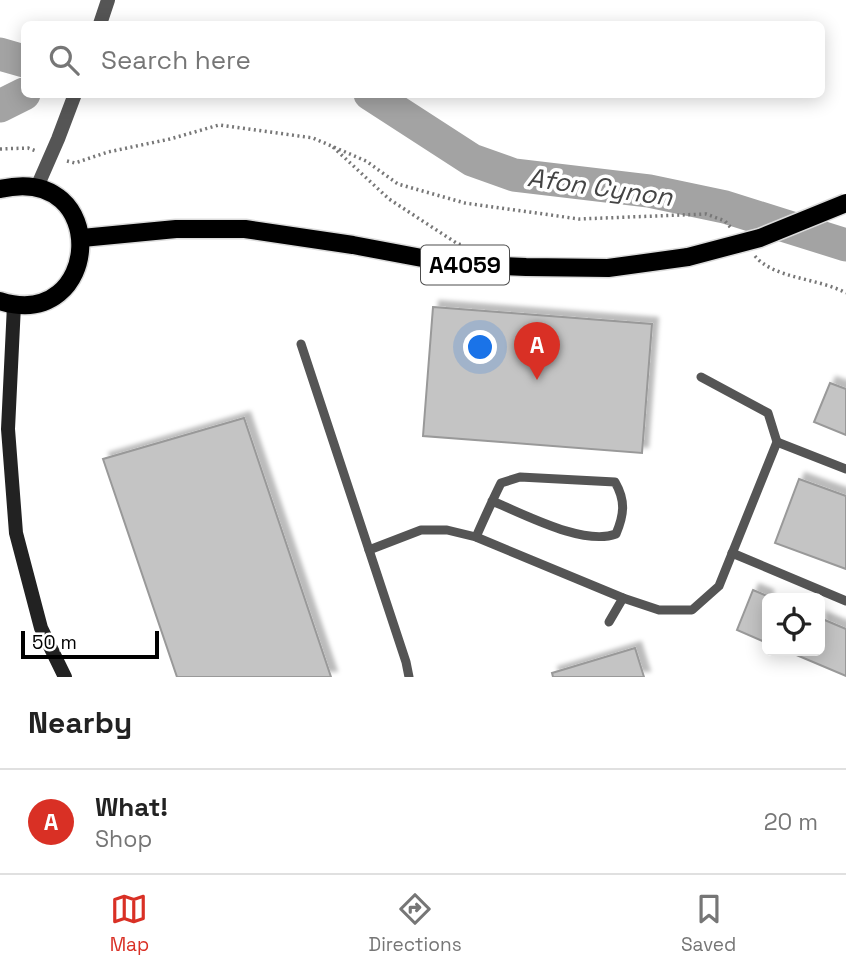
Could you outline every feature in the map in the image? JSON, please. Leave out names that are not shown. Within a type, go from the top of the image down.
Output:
[{"type":"main road","points":[[0,190],[18,185],[37,187],[54,194],[67,206],[77,221],[82,238],[81,257],[75,274],[64,288],[49,299],[32,305],[7,303],[8,429],[16,533],[41,628],[65,677]]},
{"type":"main road","name":"A4059","points":[[82,238],[176,229],[245,229],[353,244],[454,264],[608,268],[688,257],[760,238],[846,203]]},
{"type":"street","points":[[101,21],[107,4]]},
{"type":"street","points":[[37,187],[73,98]]},
{"type":"lane","points":[[301,344],[409,677]]},
{"type":"lane","points":[[369,550],[421,530],[447,530],[476,537],[623,598],[659,610],[692,610],[719,586],[777,442],[768,413],[701,377]]},
{"type":"lane","points":[[777,442],[846,469]]},
{"type":"lane","points":[[476,537],[492,501],[501,483],[520,477],[615,482],[623,496],[621,523],[617,534],[607,538],[589,537],[492,501]]},
{"type":"lane","points":[[732,553],[846,601]]},
{"type":"lane","points":[[609,622],[623,598]]},
{"type":"path","points":[[0,149],[27,148],[75,163],[108,152],[219,125],[313,138],[366,161],[398,184],[464,203],[579,219],[706,214],[725,221],[733,230]]},
{"type":"path","points":[[331,146],[389,199],[458,244],[472,247]]},
{"type":"path","points":[[748,249],[764,267],[831,285],[846,293]]},
{"type":"building","points":[[433,307],[652,324],[642,453],[423,436]]},
{"type":"building","points":[[830,383],[846,389],[846,435],[814,422]]},
{"type":"building","points":[[244,418],[331,677],[177,677],[103,459]]},
{"type":"building","points":[[799,479],[846,496],[846,569],[775,543]]},
{"type":"building","points":[[753,590],[762,594],[762,641],[737,630]]},
{"type":"building","points":[[825,620],[846,629],[846,676],[799,656],[825,656]]},
{"type":"building","points":[[635,648],[644,677],[553,677],[552,673]]},
{"type":"waterway","name":"Afon Cynon","points":[[0,54],[21,60]]},
{"type":"waterway","points":[[0,106],[21,96]]},
{"type":"waterway","name":"Afon Cynon","points":[[376,98],[472,160],[514,175],[649,191],[725,207],[846,245]]},
{"type":"place","name":"What!","points":[[537,380]]}]
